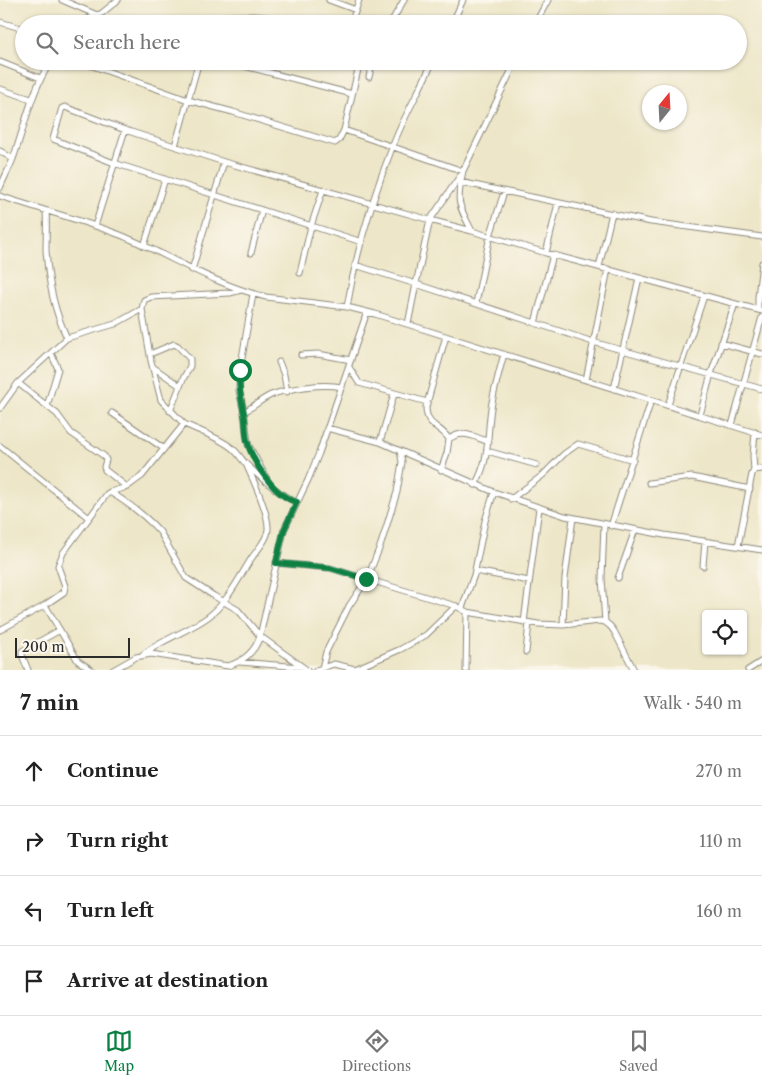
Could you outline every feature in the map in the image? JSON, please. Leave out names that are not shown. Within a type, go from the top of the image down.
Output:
[{"type":"street","points":[[62,0],[95,15]]},
{"type":"street","points":[[98,15],[118,0]]},
{"type":"street","points":[[329,0],[356,10]]},
{"type":"street","points":[[354,15],[359,0]]},
{"type":"street","points":[[395,15],[404,0]]},
{"type":"street","points":[[456,15],[464,0]]},
{"type":"street","points":[[540,15],[548,0]]},
{"type":"street","points":[[0,22],[15,27]]},
{"type":"street","points":[[0,62],[15,68]]},
{"type":"street","points":[[20,70],[40,78]]},
{"type":"street","points":[[0,188],[13,159],[40,78],[45,70]]},
{"type":"street","points":[[104,70],[188,100],[331,143],[339,140],[344,130],[358,70]]},
{"type":"street","points":[[175,146],[196,70]]},
{"type":"street","points":[[260,70],[352,94]]},
{"type":"street","points":[[369,77],[371,70]]},
{"type":"street","points":[[347,307],[355,265],[392,147],[430,70]]},
{"type":"street","points":[[408,324],[430,220],[462,172],[512,70]]},
{"type":"street","points":[[0,89],[32,99]]},
{"type":"street","points":[[362,242],[114,163],[53,139],[52,136],[62,108],[65,107],[125,130],[224,162],[553,255],[760,310],[758,297],[762,263]]},
{"type":"street","points":[[95,226],[125,130]]},
{"type":"street","points":[[344,130],[462,172]]},
{"type":"street","points":[[0,151],[13,159]]},
{"type":"street","points":[[192,270],[224,162]]},
{"type":"street","points":[[462,172],[458,189],[459,205],[462,215],[472,231]]},
{"type":"street","points":[[144,246],[165,179]]},
{"type":"street","points":[[460,182],[650,222],[762,237]]},
{"type":"street","points":[[300,273],[311,226],[324,190]]},
{"type":"street","points":[[476,303],[490,236],[504,192]]},
{"type":"street","points":[[0,196],[95,226],[240,290],[276,299],[347,307],[366,312],[762,435]]},
{"type":"street","points":[[546,253],[558,204]]},
{"type":"street","points":[[45,210],[49,280],[60,322],[67,338]]},
{"type":"street","points":[[251,253],[262,210]]},
{"type":"street","points":[[599,267],[612,213]]},
{"type":"street","points":[[535,323],[553,255]]},
{"type":"street","points":[[355,265],[593,342],[762,389]]},
{"type":"street","points":[[586,380],[608,269]]},
{"type":"street","points":[[614,389],[639,278]]},
{"type":"street","points":[[240,290],[230,293],[146,298],[142,309],[152,367],[162,400],[170,411],[184,424],[207,433],[234,449],[246,464],[283,495],[297,502]]},
{"type":"street","points":[[253,294],[239,382],[240,396],[248,444],[269,483]]},
{"type":"street","points":[[668,406],[704,296]]},
{"type":"street","points":[[700,415],[721,342],[735,304]]},
{"type":"street","points":[[0,408],[18,383],[67,338],[115,324],[142,309]]},
{"type":"street","points":[[113,670],[128,661],[142,656],[158,654],[228,666],[239,662],[255,649],[260,636],[284,530],[308,480],[328,428],[366,312]]},
{"type":"street","points":[[732,425],[762,317]]},
{"type":"street","points":[[446,336],[427,402],[426,416],[449,439]]},
{"type":"street","points":[[721,342],[762,354]]},
{"type":"street","points":[[150,354],[172,344],[178,346],[190,359],[170,411]]},
{"type":"street","points":[[47,406],[58,368],[51,353]]},
{"type":"street","points":[[301,355],[318,354],[351,360]]},
{"type":"street","points":[[476,485],[489,442],[491,408],[504,354]]},
{"type":"street","points":[[279,362],[284,375],[286,392]]},
{"type":"street","points":[[152,367],[180,386]]},
{"type":"street","points":[[348,367],[357,382],[427,402]]},
{"type":"street","points":[[18,383],[60,418],[71,433],[104,456],[106,460],[105,470],[127,487]]},
{"type":"street","points":[[244,412],[270,396],[329,385],[342,387]]},
{"type":"street","points":[[380,442],[394,394]]},
{"type":"street","points":[[611,526],[652,401]]},
{"type":"street","points":[[112,413],[163,448]]},
{"type":"street","points":[[0,630],[62,594],[65,586],[58,566],[59,561],[89,518],[110,492],[127,487],[142,476],[184,424]]},
{"type":"street","points":[[328,428],[380,442],[440,470],[511,499],[573,518],[611,526],[762,550]]},
{"type":"street","points":[[738,546],[754,470],[754,432]]},
{"type":"street","points":[[440,470],[447,453],[449,439],[456,434],[463,434],[489,442]]},
{"type":"street","points":[[511,499],[544,475],[564,454],[578,444],[633,460]]},
{"type":"street","points":[[0,446],[89,518]]},
{"type":"street","points":[[319,669],[349,606],[366,579],[375,560],[395,502],[401,474],[400,451]]},
{"type":"street","points":[[487,451],[537,465]]},
{"type":"street","points":[[142,656],[155,646],[207,617],[222,602],[268,531],[268,522],[261,500],[246,464]]},
{"type":"street","points":[[754,470],[762,469]]},
{"type":"street","points":[[649,483],[692,477],[750,489]]},
{"type":"street","points":[[110,492],[126,502],[155,526],[186,578],[222,602],[230,605],[244,616],[260,636],[305,668]]},
{"type":"street","points":[[462,608],[475,571],[485,521],[494,492]]},
{"type":"street","points":[[526,652],[529,582],[539,508]]},
{"type":"street","points":[[563,625],[565,578],[573,518]]},
{"type":"street","points":[[604,524],[602,578],[605,622]]},
{"type":"street","points":[[618,578],[635,530]]},
{"type":"street","points":[[703,566],[705,541]]},
{"type":"street","points":[[276,563],[330,568],[456,606],[467,612],[526,622],[563,625],[605,622],[614,631],[634,670]]},
{"type":"street","points":[[475,571],[529,582]]},
{"type":"street","points":[[46,604],[78,662],[92,670]]},
{"type":"street","points":[[319,669],[334,664],[353,669],[401,649],[433,630],[456,606]]},
{"type":"street","points":[[466,670],[467,612]]},
{"type":"street","points":[[28,670],[22,651],[60,630]]},
{"type":"street","points":[[748,670],[762,661]]},
{"type":"street","points":[[239,662],[305,668]]},
{"type":"route","points":[[240,370],[240,396],[250,450],[269,483],[288,499],[297,502],[284,530],[276,563],[330,568],[366,579]]}]
